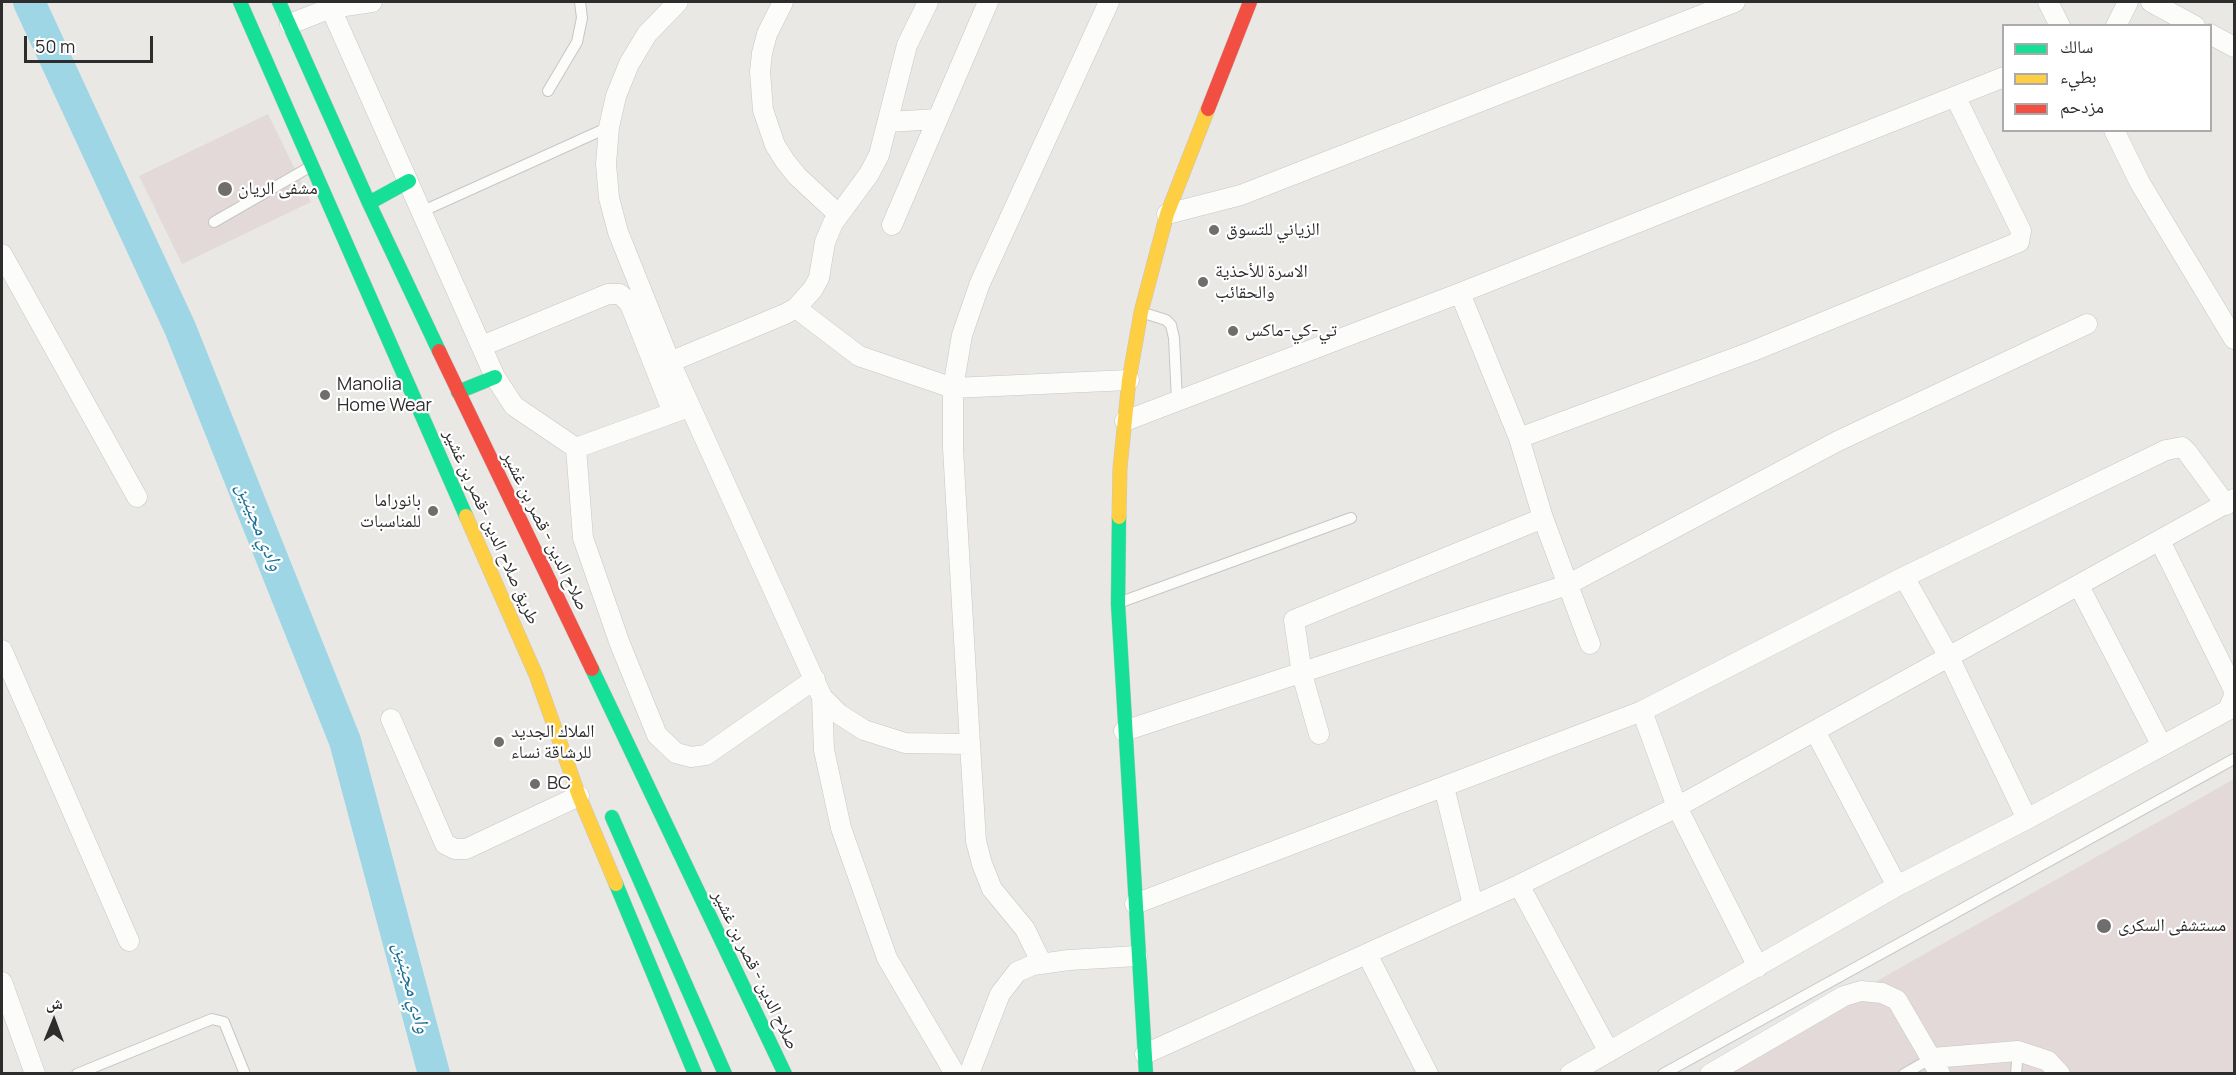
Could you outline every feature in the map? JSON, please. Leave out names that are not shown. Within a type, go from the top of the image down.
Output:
[{"type":"main road","name":"طريق صلاح الدين -قصر بن غشير","points":[[240,2],[536,675],[579,796],[695,1074]]},
{"type":"main road","name":"صلاح الدين - قصر بن غشير","points":[[279,2],[458,392],[785,1074]]},
{"type":"main road","points":[[1145,1064],[1118,604],[1118,513],[1129,380],[1141,312],[1167,214],[1250,2]]},
{"type":"main road","points":[[369,202],[409,181]]},
{"type":"main road","points":[[458,392],[495,376]]},
{"type":"main road","points":[[580,677],[584,653]]},
{"type":"main road","points":[[536,675],[559,698]]},
{"type":"main road","points":[[605,801],[724,1071]]},
{"type":"street","points":[[290,24],[329,5],[372,2]]},
{"type":"street","points":[[678,2],[647,34],[629,64],[616,96],[609,127],[606,164],[609,198],[615,221],[670,362],[682,409]]},
{"type":"street","points":[[783,2],[767,34],[762,53],[760,81],[763,110],[768,128],[785,161],[797,176],[838,214]]},
{"type":"street","points":[[670,362],[796,308],[806,299],[819,278],[825,242],[838,214],[869,174],[879,155],[907,45],[928,2]]},
{"type":"street","points":[[892,225],[988,2]]},
{"type":"street","points":[[1042,964],[1025,929],[992,889],[976,841],[953,448],[953,388],[962,335],[980,284],[1109,2]]},
{"type":"street","points":[[1167,214],[1241,195],[1735,2]]},
{"type":"street","points":[[2048,2],[2059,24]]},
{"type":"street","points":[[2117,24],[2128,2]]},
{"type":"street","points":[[2151,2],[2191,24]]},
{"type":"street","points":[[329,5],[495,376],[514,406],[528,418],[563,437],[576,448],[579,512],[590,562],[657,735],[665,746],[676,753],[691,757],[706,755],[819,688]]},
{"type":"street","points":[[2212,35],[2235,47]]},
{"type":"street","points":[[1125,421],[1460,293],[2002,78]]},
{"type":"street","points":[[1519,438],[1753,351],[2019,242],[2021,231],[1956,98]]},
{"type":"street","points":[[888,122],[938,119]]},
{"type":"street","points":[[2115,132],[2140,183],[2235,339]]},
{"type":"street","points":[[2,254],[137,497]]},
{"type":"street","points":[[1460,293],[1519,438],[1543,518],[1590,644]]},
{"type":"street","points":[[482,346],[608,294],[620,294],[630,303],[819,688],[839,714],[874,734],[904,743],[970,744]]},
{"type":"street","points":[[796,308],[859,356],[953,388],[1129,380]]},
{"type":"street","points":[[1124,731],[1567,585],[1838,441],[2087,324]]},
{"type":"street","points":[[576,448],[682,409]]},
{"type":"street","points":[[1136,903],[1642,711],[1904,577],[2176,447],[2187,452],[2230,502],[1677,807],[1519,885],[1367,954],[1145,1064]]},
{"type":"street","points":[[1319,734],[1302,674],[1293,627],[1294,620],[1543,518]]},
{"type":"street","points":[[1570,1074],[1897,886],[2027,819],[2228,710],[2234,696],[2160,541]]},
{"type":"street","points":[[1904,577],[1949,657],[2027,819]]},
{"type":"street","points":[[2079,586],[2162,746]]},
{"type":"street","points":[[2,650],[129,942]]},
{"type":"street","points":[[819,688],[824,750],[845,839],[887,958],[955,1074]]},
{"type":"street","points":[[1642,711],[1677,807],[1758,967]]},
{"type":"street","points":[[391,719],[445,844],[455,849],[465,849],[579,796]]},
{"type":"street","points":[[1815,731],[1897,886]]},
{"type":"street","points":[[1444,787],[1473,905]]},
{"type":"street","points":[[1519,885],[1609,1052]]},
{"type":"street","points":[[1367,954],[1428,1074]]},
{"type":"street","points":[[969,1074],[1000,994],[1017,972],[1042,964],[1137,956]]},
{"type":"street","points":[[2,982],[35,1074]]},
{"type":"street","points":[[1710,1074],[1844,996],[1861,991],[1882,993],[1897,1000],[1936,1066],[2018,1051],[2048,1061],[2060,1074]]},
{"type":"lane","points":[[548,91],[577,42],[582,18],[580,2]]},
{"type":"lane","points":[[423,211],[609,127]]},
{"type":"lane","points":[[214,222],[313,164]]},
{"type":"lane","points":[[1141,312],[1166,320],[1171,325],[1174,338],[1177,400]]},
{"type":"lane","points":[[1118,604],[1351,518]]},
{"type":"lane","points":[[1663,1074],[2235,759]]},
{"type":"lane","points":[[77,1074],[213,1019],[224,1022],[245,1074]]},
{"type":"lane","points":[[2016,1074],[2018,1051]]},
{"type":"lane","points":[[1904,1074],[1936,1066]]},
{"type":"shaded area","name":"مشفى الريان","points":[[268,114],[311,202],[182,264],[139,176]]},
{"type":"shaded area","name":"مستشفى السكرى","points":[[2234,779],[2234,1073],[1714,1073]]},
{"type":"waterway","name":"وادي مجينين","points":[[29,2],[180,328],[345,741],[434,1074]]},
{"type":"traffic: fast","points":[[240,2],[466,516]]},
{"type":"traffic: fast","points":[[279,2],[369,203],[439,351]]},
{"type":"traffic: fast","points":[[369,203],[409,181]]},
{"type":"traffic: fast","points":[[458,392],[495,377]]},
{"type":"traffic: fast","points":[[1119,517],[1118,604],[1146,1074]]},
{"type":"traffic: fast","points":[[592,669],[785,1074]]},
{"type":"traffic: fast","points":[[612,817],[725,1074]]},
{"type":"traffic: fast","points":[[616,884],[695,1074]]},
{"type":"traffic: slow","points":[[1119,517],[1120,468],[1129,380],[1141,312],[1167,214],[1208,109]]},
{"type":"traffic: slow","points":[[466,516],[536,675],[579,796],[616,884]]},
{"type":"traffic: jam","points":[[1208,109],[1250,2]]},
{"type":"traffic: jam","points":[[439,351],[592,669]]},
{"type":"place","name":"مشفى الريان","points":[[225,189]]},
{"type":"place","name":"الزياني للتسوق","points":[[1214,230]]},
{"type":"place","name":"الاسرة للأحذية والحقائب","points":[[1203,282]]},
{"type":"place","name":"تي-كي-ماكس","points":[[1233,331]]},
{"type":"place","name":"Manolia Home Wear","points":[[325,395]]},
{"type":"place","name":"بانوراما للمناسبات","points":[[433,511]]},
{"type":"place","name":"الملاك الجديد للرشاقة نساء","points":[[499,742]]},
{"type":"place","name":"BC","points":[[535,784]]},
{"type":"place","name":"مستشفى السكرى","points":[[2104,926]]}]
